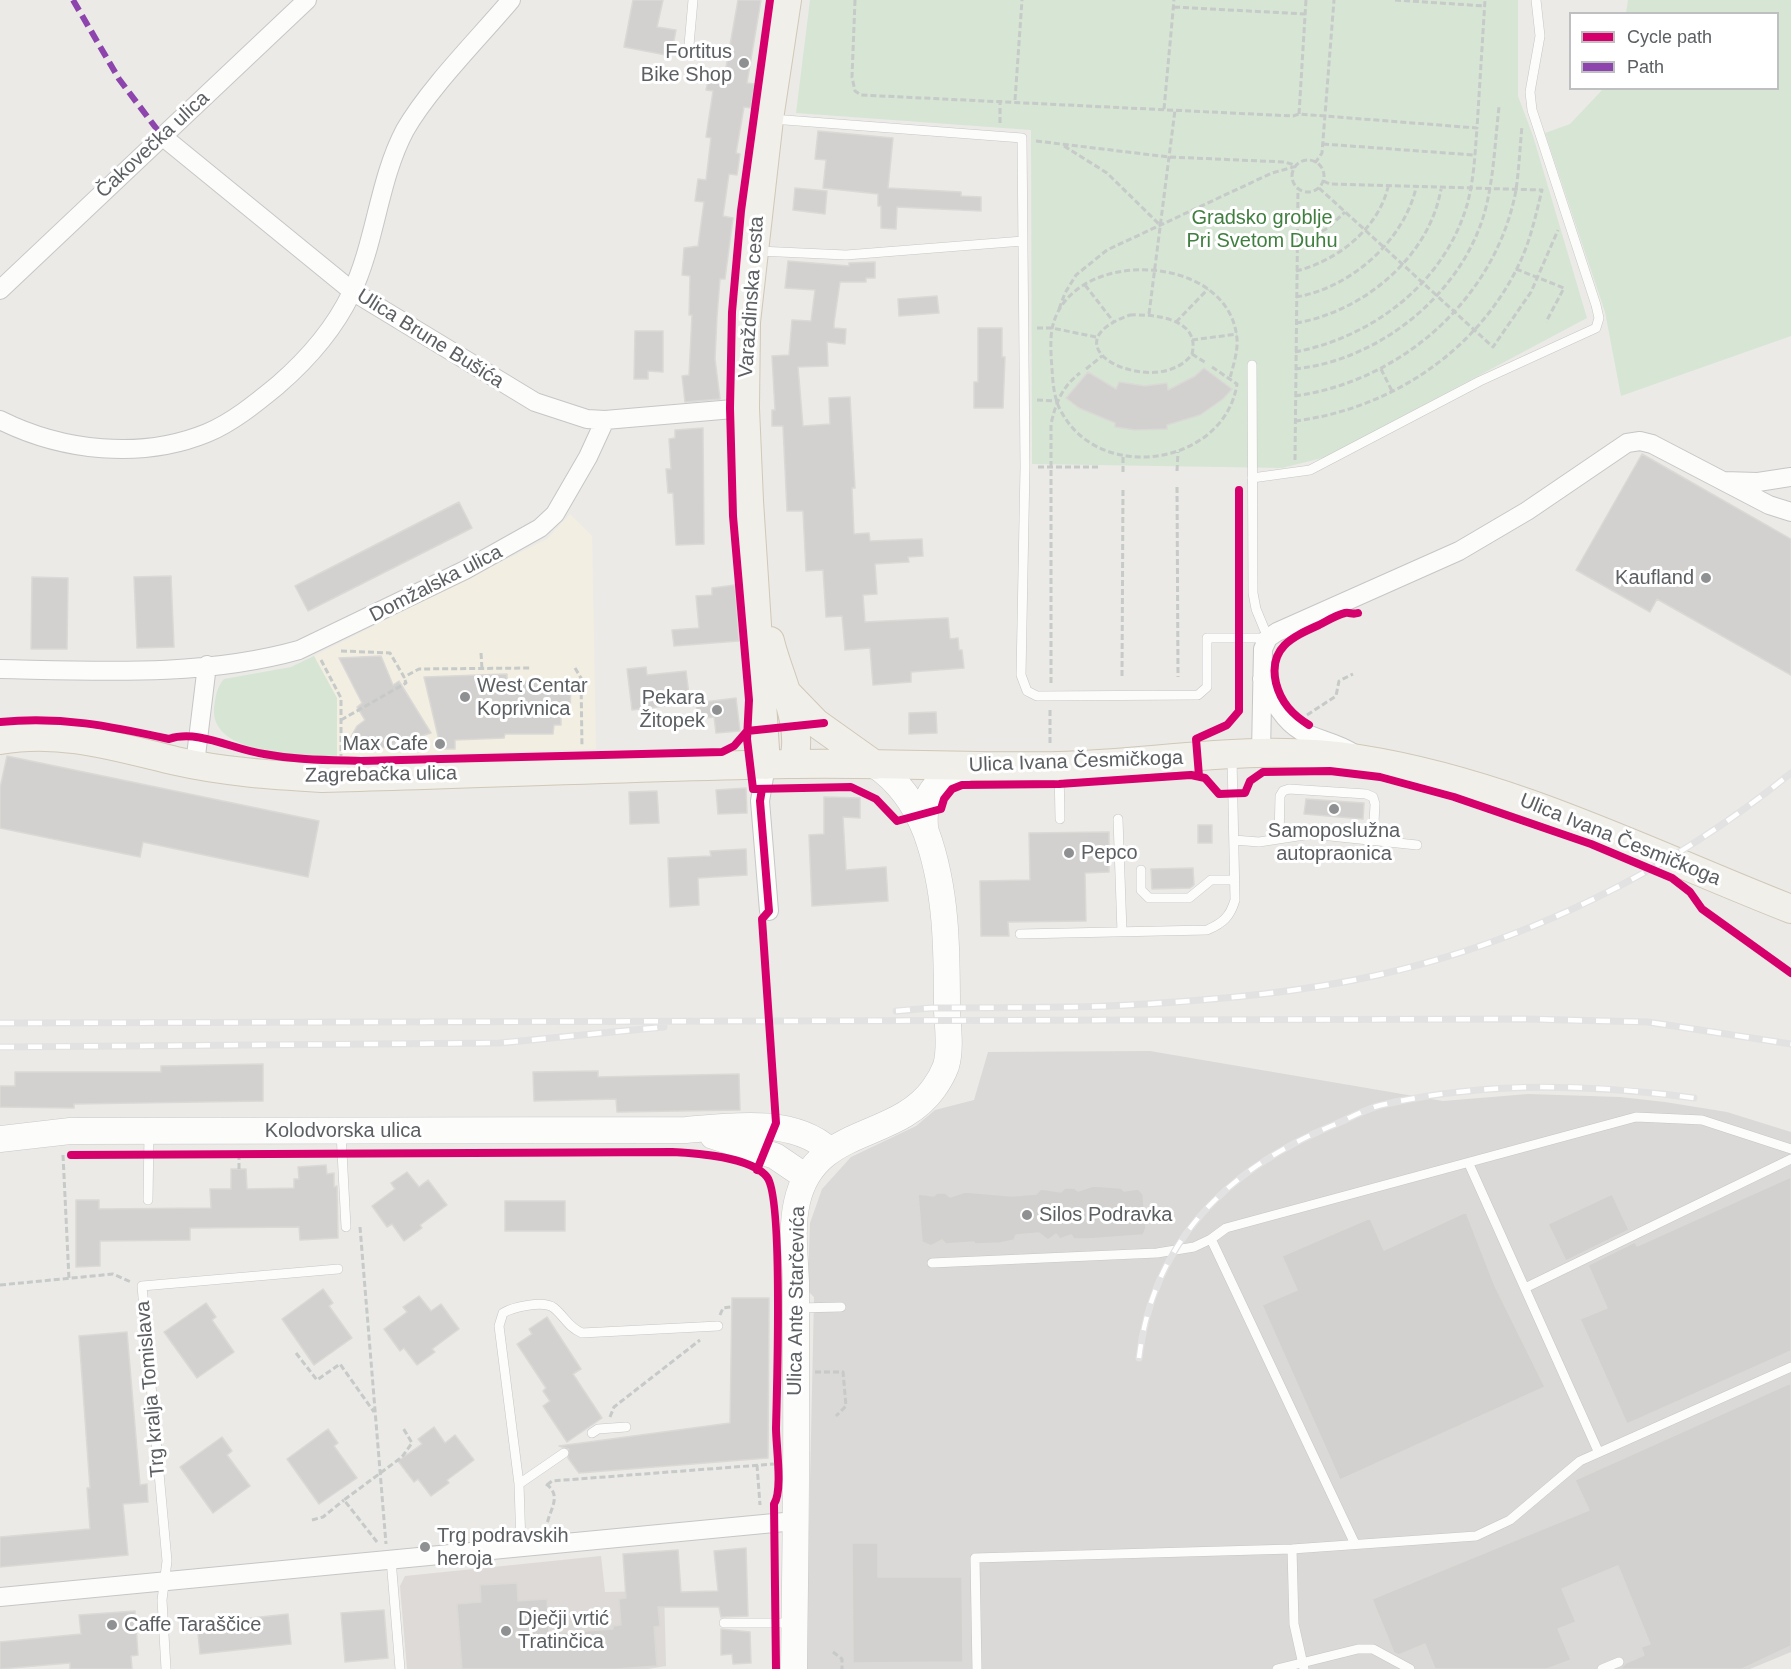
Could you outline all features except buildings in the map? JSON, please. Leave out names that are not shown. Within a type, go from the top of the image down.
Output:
[{"type":"main road","name":"Varaždinska cesta","points":[[757,596],[797,738],[796,755],[779,764],[757,596],[745,408],[746,322],[753,251],[787,0]]},
{"type":"main road","points":[[784,690],[816,723],[875,765]]},
{"type":"main road","name":"Zagrebačka ulica","points":[[0,740],[38,736],[70,738],[122,746],[195,764],[248,773],[322,778],[779,764]]},
{"type":"main road","name":"Ulica Ivana Česmičkoga","points":[[779,764],[971,766],[1055,757],[1296,752],[1362,759],[1441,776],[1579,819],[1791,909]]},
{"type":"main road","name":"Ulica Ante Starčevića","points":[[797,1660],[794,1623],[795,1521],[801,1406],[794,1223],[797,1202],[806,1177],[829,1150],[852,1137],[892,1123],[915,1109],[933,1090],[946,1064],[945,919],[936,865],[926,831],[906,794],[875,765]]},
{"type":"main road","name":"Ulica Ante Starčevića","points":[[926,831],[925,805],[932,789],[944,778],[971,766]]},
{"type":"main road","name":"Kolodvorska ulica","points":[[0,1138],[69,1131],[687,1130],[738,1127],[787,1130],[813,1138],[829,1150]]},
{"type":"main road","name":"Kolodvorska ulica","points":[[687,1130],[764,1152],[785,1161],[806,1177]]},
{"type":"street","name":"Čakovečka ulica","points":[[0,290],[307,0]]},
{"type":"street","points":[[0,420],[33,435],[94,447],[133,449],[190,439],[208,432],[244,412],[296,370],[339,316],[352,291],[382,193],[405,130],[422,106],[511,0]]},
{"type":"street","name":"Ulica Brune Bušića","points":[[162,136],[352,291],[535,402],[587,419],[605,420],[745,408]]},
{"type":"street","name":"Domžalska ulica","points":[[0,669],[142,671],[316,652],[517,543],[555,514],[588,457],[605,420]]},
{"type":"street","points":[[1261,753],[1261,678],[1263,648],[1268,638],[1459,551],[1527,511],[1627,443],[1640,441],[1652,444],[1769,505],[1791,512]]},
{"type":"street","points":[[1723,481],[1758,482],[1791,477]]},
{"type":"street","points":[[195,764],[207,665]]},
{"type":"street","points":[[1261,678],[1303,732],[1340,745],[1362,759]]},
{"type":"street","name":"Varaždinska cesta","points":[[769,911],[760,801],[779,764]]},
{"type":"street","points":[[0,1596],[387,1555],[795,1521]]},
{"type":"lane","points":[[689,45],[693,0]]},
{"type":"lane","points":[[1251,478],[1295,473],[1324,464],[1480,381],[1596,328],[1599,318],[1596,305],[1532,110],[1532,75],[1540,36],[1536,0]]},
{"type":"lane","points":[[770,118],[1022,138],[1024,467],[1022,675],[1027,691],[1037,696],[1051,697],[1198,695],[1206,687],[1207,638],[1268,638],[1256,609],[1253,593],[1252,365]]},
{"type":"lane","points":[[753,251],[846,255],[1023,242]]},
{"type":"lane","points":[[1020,933],[1207,930],[1222,924],[1231,912],[1235,900],[1232,754]]},
{"type":"lane","points":[[1055,757],[1060,819]]},
{"type":"lane","points":[[1279,839],[1280,796],[1288,789],[1366,794],[1373,797],[1375,804],[1373,841]]},
{"type":"lane","points":[[1118,819],[1122,932]]},
{"type":"lane","points":[[1234,840],[1259,842],[1311,834],[1417,845]]},
{"type":"lane","points":[[1140,870],[1141,890],[1149,898],[1189,898],[1211,880],[1234,880]]},
{"type":"lane","points":[[932,1263],[1157,1253],[1194,1247],[1211,1239],[1226,1228],[1636,1117],[1702,1120],[1791,1149]]},
{"type":"lane","points":[[148,1131],[148,1200]]},
{"type":"lane","points":[[340,1131],[346,1227]]},
{"type":"lane","points":[[1525,1288],[1791,1159]]},
{"type":"lane","points":[[1469,1164],[1598,1451]]},
{"type":"lane","points":[[1211,1239],[1355,1544]]},
{"type":"lane","name":"Trg kralja Tomislava","points":[[164,1580],[167,1561],[142,1286],[338,1269]]},
{"type":"lane","points":[[521,1545],[519,1484],[499,1326],[503,1313],[510,1309],[546,1305],[554,1308],[570,1328],[582,1333],[718,1326]]},
{"type":"lane","points":[[796,1308],[841,1307]]},
{"type":"lane","points":[[977,1669],[975,1558],[1292,1550],[1462,1538],[1490,1532],[1510,1520],[1580,1461],[1598,1451],[1791,1367]]},
{"type":"lane","points":[[592,1433],[605,1428],[626,1427]]},
{"type":"lane","points":[[519,1484],[564,1453]]},
{"type":"lane","points":[[1292,1550],[1294,1624],[1303,1666]]},
{"type":"lane","points":[[387,1555],[400,1669]]},
{"type":"lane","points":[[164,1580],[166,1669]]},
{"type":"lane","points":[[724,1623],[794,1623]]},
{"type":"lane","points":[[1277,1669],[1303,1666],[1358,1650],[1373,1649],[1410,1669]]},
{"type":"lane","points":[[1602,1669],[1619,1662]]},
{"type":"path","points":[[855,0],[852,77],[855,92],[861,94],[1293,116],[1299,114],[1477,128]]},
{"type":"path","points":[[1015,101],[1022,0]]},
{"type":"path","points":[[1164,109],[1174,0]]},
{"type":"path","points":[[1299,114],[1306,0]]},
{"type":"path","points":[[1316,163],[1322,153],[1326,117],[1334,0]]},
{"type":"path","points":[[1395,0],[1485,6]]},
{"type":"path","points":[[1295,352],[1332,343],[1367,327],[1399,305],[1422,282],[1442,256],[1455,232],[1470,190],[1477,128],[1485,0]]},
{"type":"path","points":[[1174,8],[1305,14]]},
{"type":"path","points":[[1000,100],[999,122],[1003,136]]},
{"type":"path","points":[[1295,369],[1330,363],[1373,345],[1408,322],[1449,280],[1477,232],[1489,190],[1499,107]]},
{"type":"path","points":[[1149,315],[1175,110]]},
{"type":"path","points":[[1295,396],[1350,383],[1381,369],[1417,347],[1454,312],[1477,282],[1498,244],[1515,190],[1522,124]]},
{"type":"path","points":[[1022,138],[1169,157],[1285,162],[1297,165]]},
{"type":"path","points":[[1323,144],[1474,155]]},
{"type":"path","points":[[1063,145],[1107,173],[1160,225]]},
{"type":"path","points":[[1051,688],[1051,424],[1056,401],[1051,358],[1052,328],[1065,293],[1076,275],[1107,250],[1272,173],[1306,161],[1316,163],[1323,170],[1323,181],[1319,188],[1308,192],[1298,189]]},
{"type":"path","points":[[1295,473],[1298,189],[1293,180],[1297,165]]},
{"type":"path","points":[[1295,421],[1347,411],[1392,392],[1427,372],[1474,330],[1490,310],[1516,269],[1528,240],[1542,190],[1388,187],[1330,184],[1323,181]]},
{"type":"path","points":[[1296,271],[1331,258],[1364,229],[1380,207],[1388,187]]},
{"type":"path","points":[[1319,188],[1493,347],[1539,278],[1558,230]]},
{"type":"path","points":[[1296,297],[1323,290],[1352,275],[1383,247],[1409,207],[1416,188]]},
{"type":"path","points":[[1296,323],[1340,310],[1356,302],[1402,264],[1432,217],[1441,189]]},
{"type":"path","points":[[1297,244],[1328,228],[1345,212]]},
{"type":"path","points":[[1059,311],[1085,285],[1129,269],[1155,270],[1187,278],[1208,289],[1229,311],[1237,334],[1236,355],[1230,378]]},
{"type":"path","points":[[1516,269],[1564,288],[1546,322]]},
{"type":"path","points":[[1085,285],[1113,321]]},
{"type":"path","points":[[1176,322],[1208,289]]},
{"type":"path","points":[[1130,315],[1149,315],[1176,322],[1187,329],[1192,340],[1192,354],[1181,364],[1154,372],[1120,368],[1102,356],[1096,337],[1113,321],[1130,315]]},
{"type":"path","points":[[1052,328],[1096,337]]},
{"type":"path","points":[[1192,340],[1237,334]]},
{"type":"path","points":[[1192,354],[1206,363]]},
{"type":"path","points":[[1086,369],[1102,356]]},
{"type":"path","points":[[1056,401],[1071,426],[1091,442],[1123,455],[1151,457],[1178,452],[1192,446],[1214,429],[1234,400],[1237,384],[1212,367]]},
{"type":"path","points":[[1381,369],[1392,392]]},
{"type":"path","points":[[1056,401],[1068,383],[1080,373]]},
{"type":"path","points":[[1031,400],[1056,401]]},
{"type":"path","points":[[1178,452],[1178,471]]},
{"type":"path","points":[[1123,455],[1123,472]]},
{"type":"path","points":[[1024,467],[1098,467]]},
{"type":"path","points":[[1122,676],[1123,487]]},
{"type":"path","points":[[1178,487],[1178,677]]},
{"type":"path","points":[[338,651],[390,653],[406,683],[341,720]]},
{"type":"path","points":[[316,652],[329,655]]},
{"type":"path","points":[[316,652],[341,698],[341,761]]},
{"type":"path","points":[[481,653],[482,669]]},
{"type":"path","points":[[404,677],[419,669],[530,668]]},
{"type":"path","points":[[575,668],[581,678],[582,755],[593,755]]},
{"type":"path","points":[[1295,721],[1336,696],[1339,681],[1353,674]]},
{"type":"path","points":[[1050,704],[1055,757]]},
{"type":"path","points":[[1295,721],[1310,725]]},
{"type":"path","points":[[332,760],[351,761]]},
{"type":"path","points":[[228,1154],[251,1154]]},
{"type":"path","points":[[239,1154],[239,1169]]},
{"type":"path","points":[[63,1155],[69,1279]]},
{"type":"path","points":[[360,1225],[387,1555]]},
{"type":"path","points":[[0,1285],[113,1274],[142,1286]]},
{"type":"path","points":[[605,1428],[614,1407],[718,1326],[723,1308],[731,1307]]},
{"type":"path","points":[[296,1353],[317,1380],[340,1364],[376,1414]]},
{"type":"path","points":[[816,1372],[843,1372],[846,1406],[836,1416]]},
{"type":"path","points":[[312,1521],[323,1517],[402,1457],[412,1443],[403,1428]]},
{"type":"path","points":[[547,1525],[555,1500],[552,1488],[547,1485],[552,1481],[757,1465],[777,1466],[776,1452]]},
{"type":"path","points":[[757,1465],[759,1505]]},
{"type":"path","points":[[344,1500],[377,1542]]},
{"type":"path","points":[[833,1652],[842,1659],[842,1669]]},
{"type":"shaded area","points":[[570,514],[592,536],[596,749],[337,757],[337,698],[314,656],[547,539]]},
{"type":"shaded area","points":[[1150,1051],[1443,1101],[1528,1094],[1620,1097],[1665,1102],[1727,1112],[1791,1132],[1791,1652],[1750,1669],[806,1669],[814,1297],[809,1292],[808,1277],[810,1223],[822,1189],[851,1157],[916,1126],[935,1110],[974,1100],[988,1052]]},
{"type":"shaded area","name":"Dječji vrtić Tratinčica","points":[[601,1556],[605,1592],[664,1591],[666,1666],[648,1669],[407,1669],[400,1586],[405,1576]]},
{"type":"green space","name":"Gradsko groblje Pri Svetom Duhu","points":[[810,0],[1518,0],[1518,96],[1533,136],[1587,318],[1326,457],[1282,468],[1032,464],[1031,130],[796,113]]},
{"type":"green space","points":[[1628,0],[1791,0],[1791,336],[1621,396],[1605,312],[1545,133],[1570,124],[1602,90],[1779,90],[1779,12],[1626,12]]},
{"type":"green space","points":[[314,656],[337,698],[337,757],[261,750],[227,736],[217,724],[215,700],[224,679],[291,667]]},
{"type":"railway","points":[[896,1011],[931,1008],[1119,1006],[1233,997],[1350,981],[1434,961],[1544,922],[1648,871],[1698,841],[1791,773]]},
{"type":"railway","points":[[0,1023],[1526,1019],[1648,1022],[1791,1044]]},
{"type":"railway","points":[[0,1047],[500,1043],[664,1027]]},
{"type":"railway","points":[[1139,1358],[1147,1316],[1160,1278],[1179,1244],[1202,1213],[1230,1186],[1262,1163],[1297,1142],[1361,1112],[1380,1105],[1424,1097],[1501,1088],[1579,1088],[1694,1098]]},
{"type":"marked path","points":[[73,0],[119,79],[162,136]]},
{"type":"cycle path","points":[[770,0],[741,211],[732,312],[730,408],[733,516],[749,700],[747,739],[753,789],[851,787],[876,799],[897,821],[941,809],[944,799],[952,789],[962,785],[1059,784],[1191,775],[1205,778],[1219,794],[1245,793],[1250,781],[1263,772],[1330,771],[1380,777],[1454,797],[1591,844],[1672,878],[1690,892],[1702,909],[1791,973]]},
{"type":"cycle path","points":[[1199,776],[1196,739],[1227,725],[1239,711],[1239,490]]},
{"type":"cycle path","points":[[1309,725],[1288,708],[1278,690],[1274,671],[1279,652],[1291,639],[1335,617],[1347,613],[1358,613]]},
{"type":"cycle path","points":[[0,722],[44,720],[85,723],[169,739],[204,738],[252,752],[276,756],[361,761],[722,752],[734,746],[747,731],[824,723]]},
{"type":"cycle path","points":[[757,1170],[776,1123],[762,919],[769,911],[760,801],[762,789]]},
{"type":"cycle path","points":[[71,1155],[672,1152],[722,1157],[759,1170],[767,1177],[772,1192],[777,1255],[776,1428],[779,1479],[774,1504],[776,1669]]},
{"type":"place","name":"Fortitus Bike Shop","points":[[744,63]]},
{"type":"place","name":"Kaufland","points":[[1706,578]]},
{"type":"place","name":"West Centar Koprivnica","points":[[465,697]]},
{"type":"place","name":"Pekara Žitopek","points":[[717,710]]},
{"type":"place","name":"Max Cafe","points":[[440,744]]},
{"type":"place","name":"Samoposlužna autopraonica","points":[[1334,809]]},
{"type":"place","name":"Pepco","points":[[1069,853]]},
{"type":"place","name":"Silos Podravka","points":[[1027,1215]]},
{"type":"place","name":"Trg podravskih heroja","points":[[425,1547]]},
{"type":"place","name":"Caffe Taraščice","points":[[112,1625]]},
{"type":"place","name":"Dječji vrtić Tratinčica","points":[[506,1631]]}]
